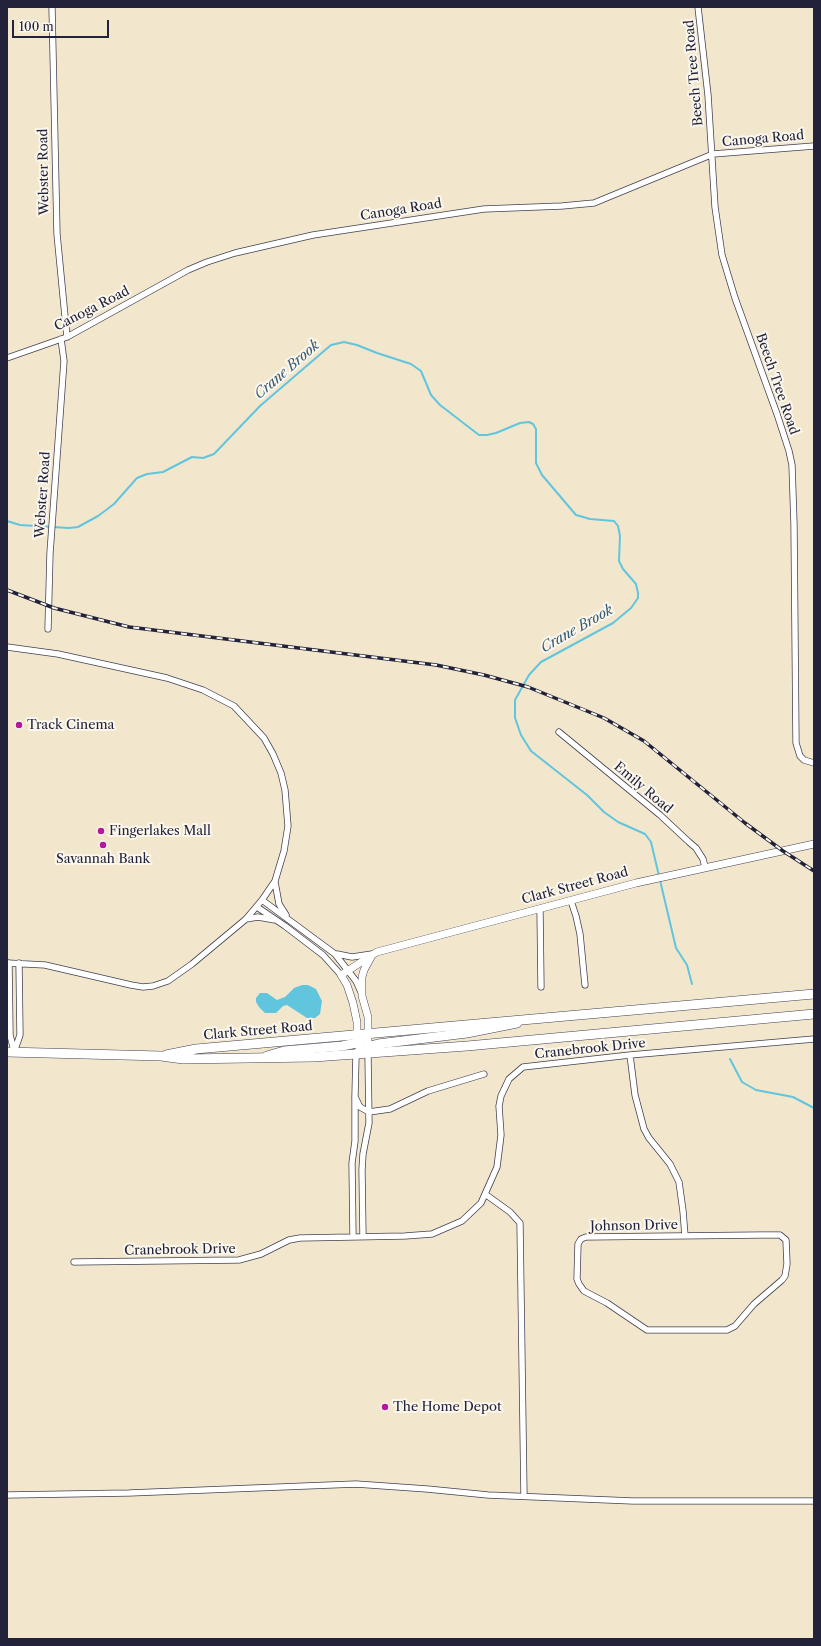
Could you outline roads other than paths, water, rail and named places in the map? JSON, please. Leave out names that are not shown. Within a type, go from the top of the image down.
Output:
[{"type":"main road","points":[[368,1050],[544,1018],[814,994]]},
{"type":"main road","name":"Clark Street Road","points":[[11,1052],[161,1056],[183,1059],[258,1059],[356,1055],[368,1050],[814,1014]]},
{"type":"main road","name":"Clark Street Road","points":[[161,1056],[196,1049],[357,1039],[368,1034],[544,1018]]},
{"type":"main road","points":[[258,1059],[284,1051],[342,1046],[357,1039]]},
{"type":"street","name":"Webster Road","points":[[48,629],[51,536],[64,361],[64,338],[57,234],[52,7]]},
{"type":"street","name":"Beech Tree Road","points":[[698,7],[704,56],[715,207],[722,255],[735,298],[777,414],[792,465],[796,743],[800,756],[804,760],[814,763]]},
{"type":"street","name":"Canoga Road","points":[[7,358],[64,338],[188,270],[235,253],[313,235],[484,209],[562,206],[594,203],[712,155],[814,146]]},
{"type":"street","points":[[7,647],[58,654],[167,678],[203,690],[234,706],[264,738],[281,773],[285,790],[288,821],[287,838],[275,881],[257,907],[246,919],[168,981],[153,986],[131,986],[45,964],[8,963],[11,1052]]},
{"type":"street","name":"Emily Road","points":[[559,732],[660,815],[689,842],[699,854],[705,867]]},
{"type":"street","name":"Clark Street Road","points":[[341,975],[374,954],[397,946],[626,886],[705,867],[814,844]]},
{"type":"street","points":[[275,881],[276,894],[279,904],[292,921]]},
{"type":"street","points":[[262,900],[335,954],[349,970],[356,981],[362,996],[368,1017],[369,1112],[367,1135],[362,1162],[363,1237]]},
{"type":"street","points":[[570,901],[576,916],[580,934],[585,985]]},
{"type":"street","points":[[257,907],[279,921],[323,956],[341,975],[347,985],[354,1003],[357,1039],[354,1096],[356,1141],[352,1162],[353,1237]]},
{"type":"street","points":[[540,909],[541,987]]},
{"type":"street","points":[[246,919],[258,917],[279,921]]},
{"type":"street","points":[[335,954],[352,957],[374,954]]},
{"type":"street","points":[[362,996],[362,977],[364,970],[374,954]]},
{"type":"street","points":[[11,1052],[20,1035],[19,963]]},
{"type":"street","name":"Cranebrook Drive","points":[[74,1262],[239,1260],[261,1254],[290,1240],[313,1237],[405,1236],[432,1234],[462,1221],[481,1203],[497,1167],[501,1135],[499,1106],[501,1096],[510,1079],[523,1067],[630,1055],[814,1039]]},
{"type":"street","name":"Johnson Drive","points":[[630,1055],[637,1105],[644,1128],[649,1138],[670,1164],[679,1182],[685,1236]]},
{"type":"street","points":[[354,1096],[360,1107],[369,1112],[390,1109],[428,1091],[484,1074]]},
{"type":"street","points":[[485,1194],[510,1212],[520,1223],[524,1496]]},
{"type":"street","name":"Johnson Drive","points":[[685,1236],[782,1236],[786,1240],[787,1248],[785,1276],[754,1304],[735,1326],[727,1330],[647,1330],[607,1303],[584,1291],[579,1284],[577,1252],[578,1244],[581,1239],[586,1237],[685,1236]]},
{"type":"street","points":[[7,1494],[128,1492],[356,1484],[488,1495],[633,1502],[814,1501]]},
{"type":"water","points":[[302,985],[308,985],[316,989],[322,1001],[320,1014],[315,1018],[307,1018],[287,1005],[283,1006],[276,1013],[265,1013],[256,1002],[256,998],[260,993],[267,993],[277,1000],[285,997],[294,988]]},
{"type":"waterway","name":"Crane Brook","points":[[7,521],[20,525],[69,528],[78,527],[98,516],[114,504],[137,478],[147,474],[163,472],[192,457],[203,458],[214,454],[260,406],[331,345],[344,342],[357,345],[411,364],[421,371],[431,395],[440,405],[479,435],[496,433],[520,423],[529,422],[533,424],[536,429],[536,463],[542,475],[576,515],[590,519],[614,521],[618,526],[620,536],[619,561],[623,569],[636,584],[638,598],[631,608],[613,623],[541,662],[529,675],[515,700],[515,718],[521,735],[531,751],[587,795],[604,812],[618,822],[645,834],[651,842],[676,948],[687,965],[692,984]]},
{"type":"waterway","points":[[730,1059],[742,1082],[756,1090],[793,1097],[814,1108]]},
{"type":"railway","points":[[7,590],[54,608],[129,627],[436,665],[484,675],[528,687],[604,718],[644,741],[745,823],[783,851],[814,871]]},
{"type":"place","name":"Track Cinema","points":[[19,725]]},
{"type":"place","name":"Fingerlakes Mall","points":[[101,831]]},
{"type":"place","name":"Savannah Bank","points":[[103,845]]},
{"type":"place","name":"The Home Depot","points":[[385,1407]]}]
